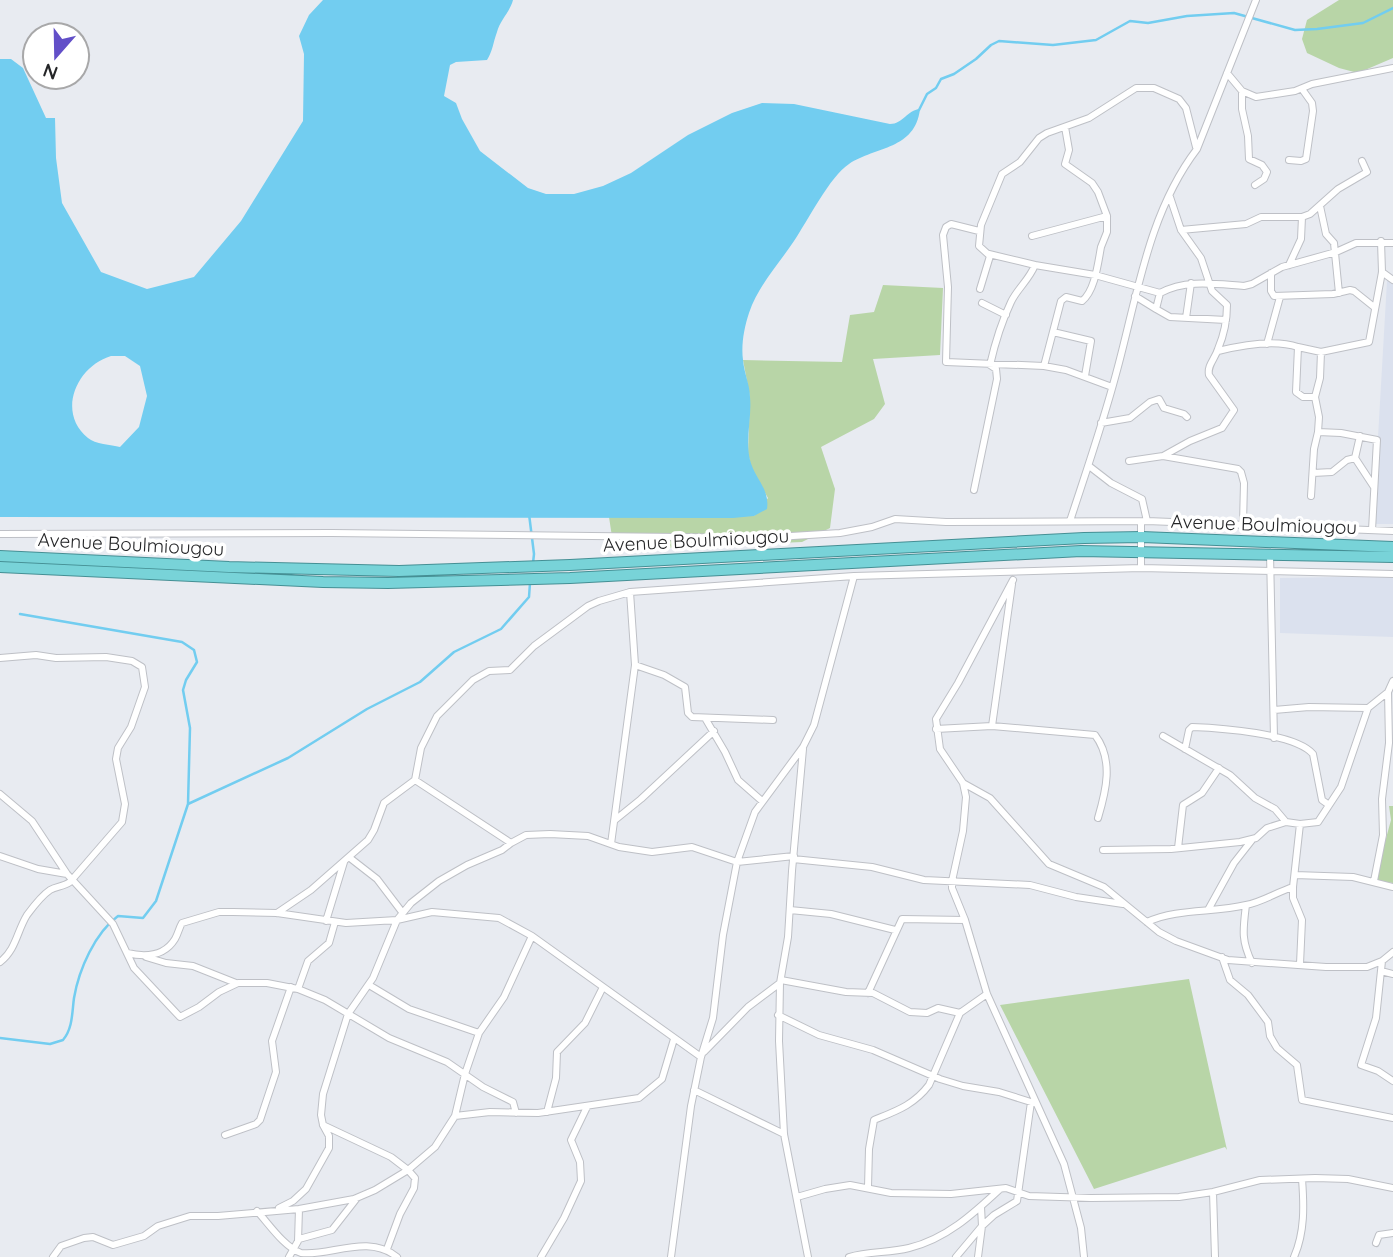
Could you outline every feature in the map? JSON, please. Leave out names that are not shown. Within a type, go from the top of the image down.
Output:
[{"type":"highway","name":"Avenue Boulmiougou","points":[[0,555],[354,571],[506,568],[1142,537],[1393,547]]},
{"type":"highway","name":"Avenue Boulmiougou","points":[[0,566],[323,582],[570,578],[1053,552],[1141,551],[1393,558]]},
{"type":"street","points":[[1070,521],[1112,387],[1137,286],[1152,240],[1185,165],[1197,149],[1256,0]]},
{"type":"street","points":[[1227,73],[1242,91],[1256,97],[1393,68]]},
{"type":"street","points":[[1197,149],[1186,108],[1178,99],[1154,88],[1136,88],[1089,118],[1039,138],[1020,162],[1002,174],[979,231],[979,246],[989,254],[1095,275],[1160,293],[1191,283],[1244,286],[1289,265],[1336,252],[1356,243],[1393,243]]},
{"type":"street","points":[[1289,160],[1306,159],[1313,111],[1312,103],[1302,89]]},
{"type":"street","points":[[1242,91],[1249,159],[1262,165],[1267,172],[1264,179],[1255,185]]},
{"type":"street","points":[[1044,366],[1061,301],[1066,298],[1082,301],[1086,298],[1107,232],[1107,216],[1098,192],[1092,183],[1065,164],[1069,150],[1065,127]]},
{"type":"street","points":[[1181,230],[1246,224],[1261,217],[1302,217],[1320,206],[1338,189],[1367,172],[1362,161]]},
{"type":"street","points":[[1163,456],[1190,440],[1222,428],[1233,413],[1234,407],[1208,370],[1218,351],[1227,305],[1214,293],[1199,254],[1181,230],[1170,197]]},
{"type":"street","points":[[1320,206],[1326,234],[1334,243],[1336,252],[1339,293]]},
{"type":"street","points":[[1032,236],[1107,216]]},
{"type":"street","points":[[1289,265],[1301,239],[1302,217]]},
{"type":"street","points":[[979,231],[951,224],[946,227],[943,235],[948,287],[946,362],[1044,366],[1066,370],[1112,387]]},
{"type":"street","points":[[1218,351],[1287,344],[1321,352],[1369,342],[1382,272],[1381,241]]},
{"type":"street","points":[[981,289],[989,254]]},
{"type":"street","points":[[990,365],[995,340],[1011,301],[1027,282],[1035,265]]},
{"type":"street","points":[[1382,272],[1393,280]]},
{"type":"street","points":[[1271,273],[1271,294],[1280,297],[1354,291],[1374,307]]},
{"type":"street","points":[[1186,318],[1191,283]]},
{"type":"street","points":[[1156,309],[1160,293]]},
{"type":"street","points":[[1135,296],[1170,317],[1226,320]]},
{"type":"street","points":[[1267,344],[1280,297]]},
{"type":"street","points":[[982,303],[1006,315]]},
{"type":"street","points":[[1053,332],[1091,341],[1085,376]]},
{"type":"street","points":[[1298,347],[1296,392],[1303,397],[1315,397]]},
{"type":"street","points":[[1311,496],[1319,417],[1315,397],[1320,378],[1321,352]]},
{"type":"street","points":[[974,490],[997,379],[996,369],[990,365]]},
{"type":"street","points":[[1101,422],[1130,418],[1150,402],[1159,399],[1164,408],[1187,417]]},
{"type":"street","points":[[1318,432],[1377,440],[1372,530]]},
{"type":"street","points":[[1360,436],[1355,458],[1374,488]]},
{"type":"street","points":[[1129,460],[1163,456],[1238,469],[1244,483],[1243,524]]},
{"type":"street","points":[[1313,473],[1332,472],[1347,460],[1355,458]]},
{"type":"street","points":[[1088,466],[1111,484],[1142,499],[1144,522],[1141,568]]},
{"type":"street","points":[[0,534],[344,533],[760,538],[840,533],[895,519],[1243,524],[1393,531]]},
{"type":"street","points":[[1270,554],[1274,738]]},
{"type":"street","points":[[277,913],[347,860],[372,836],[384,803],[415,780],[421,748],[437,716],[474,680],[489,671],[510,670],[534,646],[588,606],[599,601],[631,592],[854,576],[1013,576],[1141,568],[1393,574]]},
{"type":"street","points":[[671,1257],[694,1090],[713,1017],[723,934],[737,862],[750,824],[762,801],[803,747],[819,709],[854,576]]},
{"type":"street","points":[[992,726],[1013,576]]},
{"type":"street","points":[[1013,576],[958,683],[941,709],[936,719],[936,729],[943,755],[963,783],[967,797],[967,813],[952,881],[955,897],[965,920],[987,994],[1032,1102],[1061,1158],[1074,1196],[1084,1257]]},
{"type":"street","points":[[611,844],[635,665],[631,592]]},
{"type":"street","points":[[0,658],[36,655],[56,658],[106,657],[132,661],[142,667],[146,683],[116,758],[115,765],[125,804],[122,822],[62,887],[50,890],[39,901],[27,916],[10,952],[0,962]]},
{"type":"street","points":[[635,665],[664,675],[685,687],[690,716],[705,719],[773,720]]},
{"type":"street","points":[[1374,881],[1383,835],[1382,799],[1389,743],[1388,692],[1393,681]]},
{"type":"street","points":[[1208,910],[1234,863],[1252,840],[1267,828],[1286,822],[1300,824],[1320,821],[1343,781],[1368,708],[1388,692]]},
{"type":"street","points":[[1274,710],[1309,706],[1368,708]]},
{"type":"street","points":[[705,719],[738,780],[762,801]]},
{"type":"street","points":[[936,729],[992,726],[1096,735],[1108,773],[1098,818]]},
{"type":"street","points":[[1185,748],[1192,727],[1231,729],[1274,738],[1312,751],[1322,800],[1329,805]]},
{"type":"street","points":[[615,820],[713,731]]},
{"type":"street","points":[[1163,736],[1219,768],[1255,798],[1275,809],[1286,822]]},
{"type":"street","points":[[803,747],[788,937],[780,981],[778,1014],[784,1134],[808,1257]]},
{"type":"street","points":[[1178,848],[1183,805],[1202,793],[1219,768]]},
{"type":"street","points":[[415,780],[511,843]]},
{"type":"street","points":[[963,783],[990,798],[1049,864],[1104,887],[1169,939],[1222,957],[1252,963],[1367,967],[1393,953]]},
{"type":"street","points":[[0,794],[32,821],[70,877],[113,924],[134,968],[180,1017],[238,983]]},
{"type":"street","points":[[1300,824],[1293,887],[1293,898],[1302,920],[1300,964]]},
{"type":"street","points":[[275,1210],[293,1201],[306,1189],[325,1157],[330,1142],[323,1125],[323,1094],[348,1014],[369,985],[402,912],[439,881],[526,835],[588,836],[611,844],[652,852],[692,847],[737,862],[793,857],[872,867],[924,880],[1030,885],[1076,897],[1124,904]]},
{"type":"street","points":[[1103,850],[1178,848],[1252,840]]},
{"type":"street","points":[[0,856],[70,877]]},
{"type":"street","points":[[347,860],[377,879],[402,912]]},
{"type":"street","points":[[326,921],[347,860]]},
{"type":"street","points":[[1294,875],[1353,877],[1393,887]]},
{"type":"street","points":[[1147,922],[1166,914],[1247,905],[1293,887]]},
{"type":"street","points":[[1247,905],[1243,937],[1252,963]]},
{"type":"street","points":[[790,910],[831,914],[895,930]]},
{"type":"street","points":[[143,957],[170,946],[185,921],[219,912],[277,913],[335,922],[371,923],[417,914],[448,912],[499,918],[532,936],[674,1039],[702,1055]]},
{"type":"street","points":[[869,993],[902,919],[965,920]]},
{"type":"street","points":[[225,1135],[256,1124],[264,1111],[276,1072],[272,1041],[308,961],[329,943],[335,922]]},
{"type":"street","points":[[53,1257],[59,1248],[84,1238],[93,1237],[113,1245],[144,1236],[158,1226],[190,1216],[299,1209],[357,1198],[408,1170],[435,1147],[455,1116],[479,1033],[504,996],[532,936]]},
{"type":"street","points":[[127,953],[166,963],[193,966],[238,983],[295,988],[325,1000],[389,1038],[447,1062],[483,1087],[513,1102],[516,1113]]},
{"type":"street","points":[[1222,957],[1230,980],[1248,996],[1268,1022],[1270,1036],[1277,1048],[1297,1065],[1302,1100],[1393,1118]]},
{"type":"street","points":[[1382,961],[1376,1018],[1361,1066],[1378,1071],[1393,1081]]},
{"type":"street","points":[[1381,971],[1393,974]]},
{"type":"street","points":[[702,1055],[748,1007],[780,981],[880,995],[900,1009],[910,1012],[923,1014],[938,1008],[960,1013]]},
{"type":"street","points":[[369,985],[409,1009],[479,1033]]},
{"type":"street","points":[[547,1112],[556,1078],[557,1052],[585,1023],[603,987]]},
{"type":"street","points":[[868,1187],[874,1120],[901,1110],[916,1100],[929,1085],[960,1013],[987,994]]},
{"type":"street","points":[[778,1014],[819,1035],[873,1050],[933,1076],[1032,1102]]},
{"type":"street","points":[[455,1116],[489,1112],[547,1112],[639,1098],[657,1086],[662,1079],[674,1039]]},
{"type":"street","points":[[694,1090],[784,1134]]},
{"type":"street","points":[[956,1257],[994,1215],[1015,1204],[1032,1102]]},
{"type":"street","points":[[541,1257],[578,1192],[582,1170],[571,1140],[587,1107]]},
{"type":"street","points":[[323,1125],[391,1157],[415,1178],[414,1188],[400,1214],[387,1249]]},
{"type":"street","points":[[797,1197],[839,1186],[868,1187],[883,1192],[922,1195],[1011,1188],[1029,1196],[1160,1198],[1213,1192],[1260,1180],[1302,1179],[1348,1179],[1393,1188]]},
{"type":"street","points":[[1297,1255],[1303,1215],[1302,1179]]},
{"type":"street","points":[[849,1257],[865,1252],[905,1249],[923,1244],[955,1228],[1000,1189]]},
{"type":"street","points":[[1213,1192],[1215,1257]]},
{"type":"street","points":[[299,1239],[332,1230],[357,1198]]},
{"type":"street","points":[[978,1257],[982,1226],[981,1207]]},
{"type":"street","points":[[292,1254],[299,1239],[299,1209]]},
{"type":"street","points":[[257,1211],[292,1254],[377,1248],[387,1249],[397,1257]]},
{"type":"street","points":[[1376,1242],[1379,1235],[1393,1233]]},
{"type":"shaded area","points":[[1387,281],[1393,281],[1393,524],[1373,524]]},
{"type":"shaded area","points":[[1393,576],[1393,637],[1280,633],[1280,578]]},
{"type":"green space","points":[[1339,0],[1393,0],[1393,58],[1358,73],[1339,68],[1307,53],[1302,39],[1307,20]]},
{"type":"green space","points":[[883,285],[943,288],[940,355],[873,359],[885,404],[874,419],[821,447],[835,489],[830,528],[802,542],[614,550],[609,517],[754,516],[768,498],[752,470],[748,453],[750,397],[743,360],[842,362],[850,315],[874,312]]},
{"type":"green space","points":[[1389,806],[1393,806],[1393,883],[1378,881],[1376,875],[1391,820]]},
{"type":"green space","points":[[1189,979],[1227,1150],[1225,1147],[1094,1189],[1000,1005]]},
{"type":"water","points":[[323,0],[513,0],[498,28],[487,60],[456,62],[450,65],[444,96],[456,103],[480,151],[528,188],[546,194],[574,194],[603,186],[631,173],[688,135],[732,113],[762,103],[794,104],[890,124],[920,109],[917,122],[902,140],[849,164],[834,178],[763,285],[749,313],[742,348],[750,392],[749,452],[752,467],[766,496],[767,509],[754,516],[733,518],[0,517],[0,59],[11,59],[21,66],[21,91],[34,91],[46,118],[55,118],[56,158],[62,203],[101,272],[147,289],[194,277],[241,221],[303,121],[304,54],[299,36],[309,15]],"holes":[[[111,356],[125,356],[140,366],[147,396],[139,427],[120,447],[88,438],[73,416],[72,403],[80,379],[99,361]]]},
{"type":"waterway","points":[[919,110],[927,94],[936,88],[941,79],[954,74],[999,41],[1053,45],[1096,40],[1130,21],[1148,23],[1187,16],[1234,13],[1295,30],[1317,29],[1363,23],[1393,8]]},
{"type":"waterway","points":[[529,514],[533,563]]},
{"type":"waterway","points":[[188,804],[288,758],[367,709],[420,682],[454,652],[501,629],[529,597],[530,583]]},
{"type":"waterway","points":[[0,1038],[50,1044],[63,1040],[70,1025],[80,975],[95,942],[118,916],[143,918],[156,901],[188,804],[190,728],[183,690],[197,662],[194,650],[182,642],[20,614]]}]
